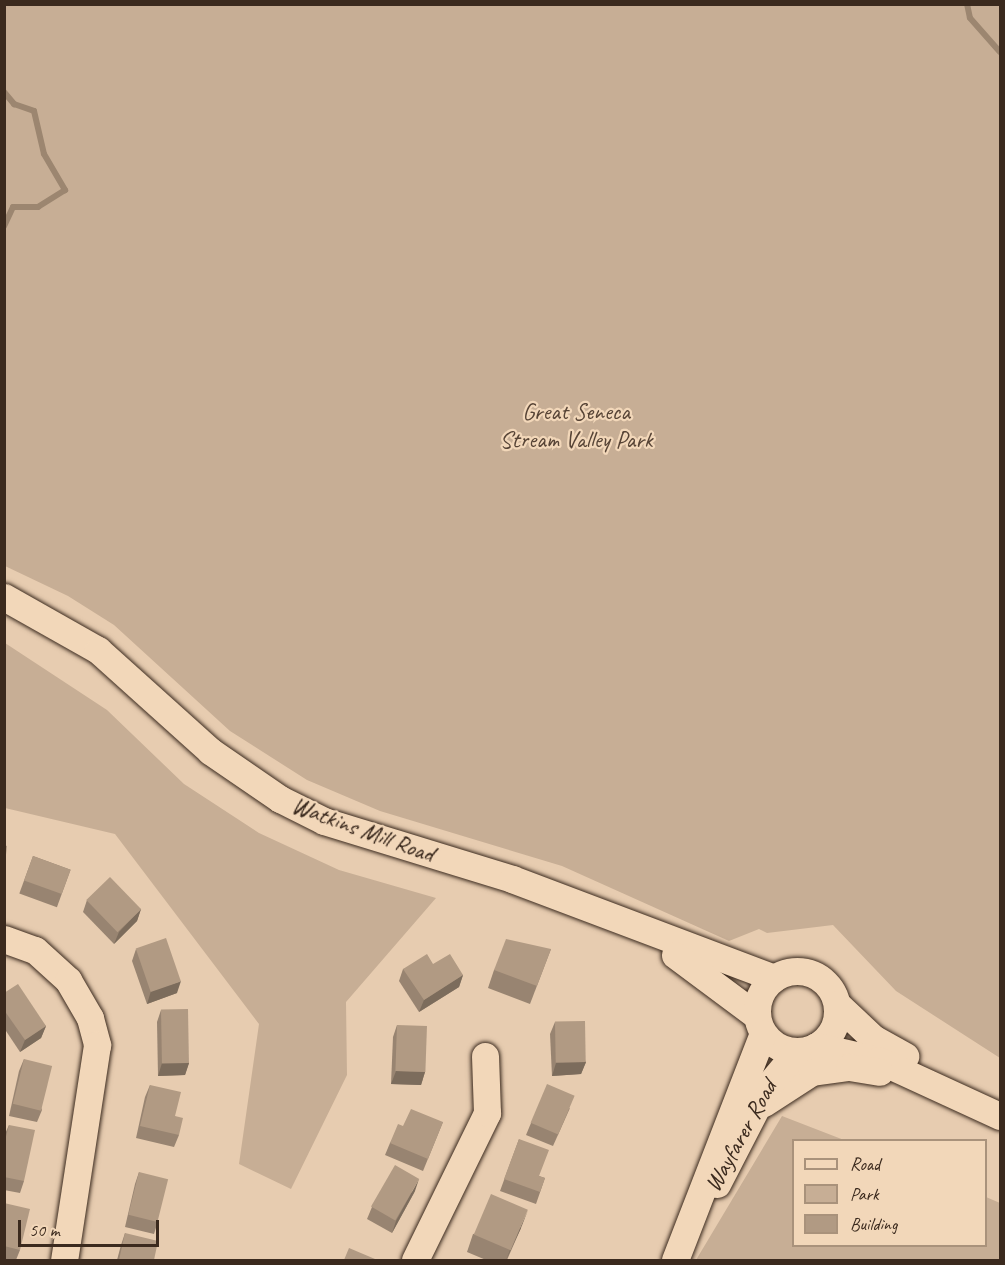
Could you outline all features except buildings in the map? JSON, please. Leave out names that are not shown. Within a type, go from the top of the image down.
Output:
[{"type":"street","name":"Watkins Mill Road","points":[[4,597],[98,650],[210,751],[280,799],[324,821],[512,879],[633,928],[774,978]]},
{"type":"street","name":"Watkins Mill Road","points":[[633,928],[722,986],[760,1025]]},
{"type":"street","points":[[4,939],[35,950],[68,980],[90,1018],[97,1045],[64,1260]]},
{"type":"street","points":[[943,1087],[914,1060],[873,1038],[837,1004],[824,981],[812,974],[799,971],[774,978],[760,994],[760,1025],[772,1043],[807,1048],[848,1049],[943,1087],[1000,1116]]},
{"type":"street","points":[[807,1048],[832,1030],[837,1004]]},
{"type":"street","name":"Wayfarer Road","points":[[691,1226],[760,1025]]},
{"type":"street","name":"Wayfarer Road","points":[[675,1260],[691,1226],[780,1067],[807,1048]]},
{"type":"street","points":[[415,1260],[487,1113],[485,1056]]},
{"type":"street","points":[[759,1107],[812,1072],[849,1067],[943,1087]]},
{"type":"green space","name":"Great Seneca Stream Valley Park","points":[[4,5],[1000,5],[1000,1058],[896,991],[833,925],[767,933],[759,929],[729,941],[562,866],[380,811],[307,780],[230,731],[114,625],[68,596],[5,566]]},
{"type":"green space","points":[[5,643],[107,710],[184,784],[259,833],[339,870],[436,898],[346,1002],[347,1075],[291,1189],[239,1164],[259,1024],[115,834],[5,808]]},
{"type":"green space","points":[[782,1116],[841,1139],[792,1139],[792,1247],[987,1247],[987,1197],[1000,1203],[1000,1260],[696,1260]]},
{"type":"waterway","points":[[967,4],[970,18],[1000,52]]},
{"type":"waterway","points":[[4,92],[14,104],[34,111],[44,154],[65,190],[38,207],[13,207],[4,226]]}]
